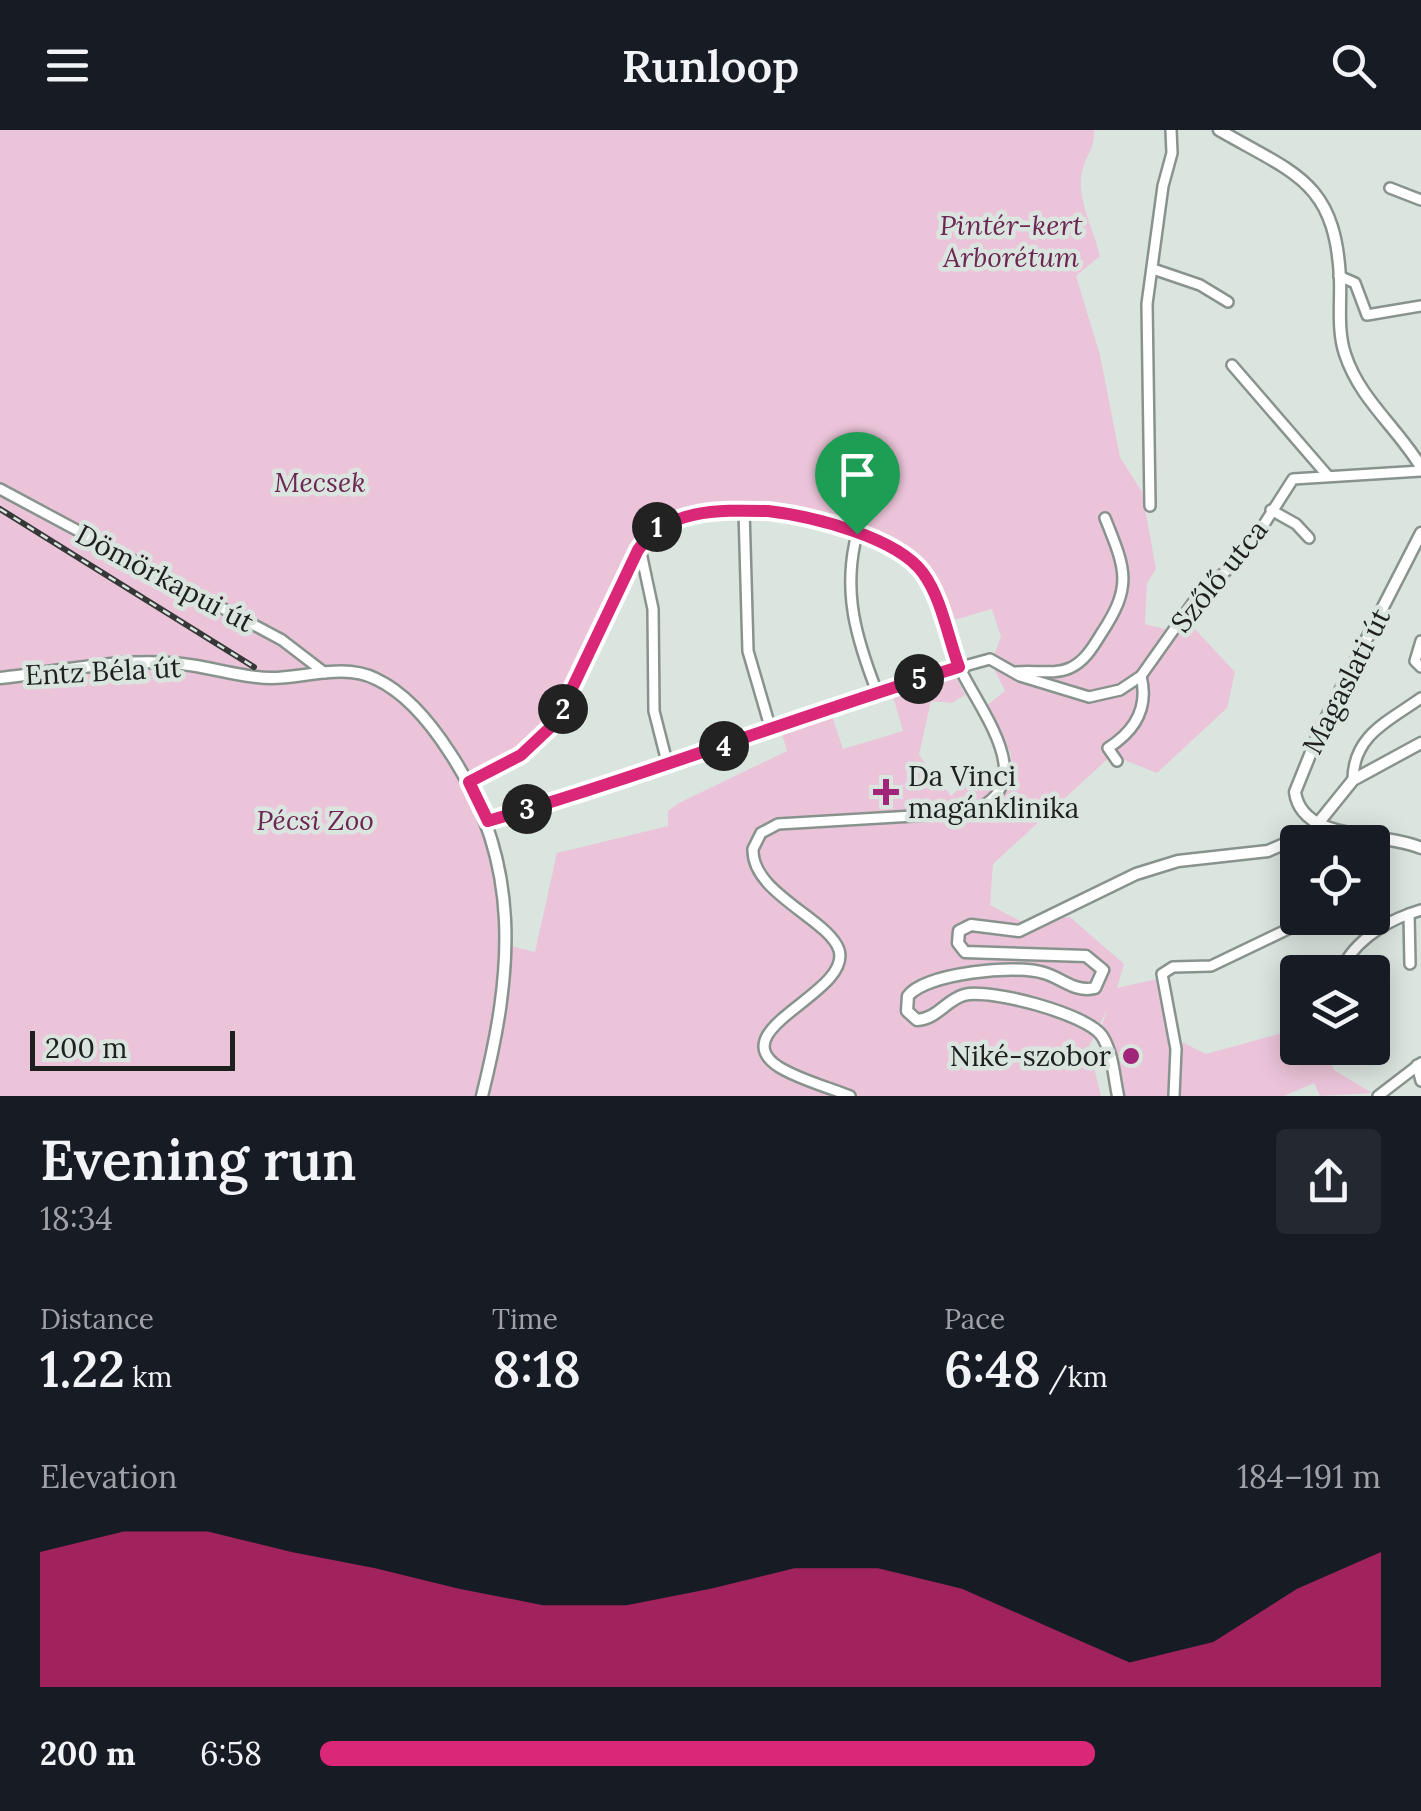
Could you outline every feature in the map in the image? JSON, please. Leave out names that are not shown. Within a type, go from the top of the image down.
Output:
[{"type":"street","points":[[1150,506],[1146,332],[1172,130]]},
{"type":"street","points":[[1219,130],[1323,198],[1334,226],[1340,276],[1340,334],[1346,359],[1363,393],[1400,432],[1421,469]]},
{"type":"street","points":[[1390,188],[1421,200]]},
{"type":"street","points":[[1152,269],[1200,285],[1228,302]]},
{"type":"street","points":[[1340,276],[1354,283],[1368,316],[1421,306]]},
{"type":"street","points":[[1232,365],[1328,476]]},
{"type":"street","name":"Szőlő utca","points":[[1032,675],[1098,698],[1140,676],[1197,596],[1245,554],[1294,479],[1421,469]]},
{"type":"street","name":"Dömörkapui út","points":[[0,488],[282,640],[325,674]]},
{"type":"street","points":[[744,510],[748,651],[771,730]]},
{"type":"street","points":[[469,782],[521,755],[556,722],[640,548],[660,524],[698,514],[744,510],[819,520],[908,556],[923,572],[959,667],[1005,757],[1004,774],[985,804],[964,813],[778,824],[761,833],[752,849],[761,874],[814,926],[833,938],[840,957],[832,978],[773,1024],[767,1049],[779,1067],[850,1096]]},
{"type":"street","name":"Szőlő utca","points":[[1271,510],[1296,524],[1309,538]]},
{"type":"street","points":[[488,821],[668,766],[876,692],[959,667],[996,660],[1013,672],[1032,675],[1062,670],[1080,662],[1124,595],[1118,549],[1105,518]]},
{"type":"street","name":"Magaslati út","points":[[1324,825],[1302,810],[1296,800],[1296,781],[1421,533]]},
{"type":"street","points":[[857,534],[848,568],[852,621],[876,692]]},
{"type":"street","points":[[640,548],[653,609],[654,711],[668,766]]},
{"type":"street","points":[[1421,641],[1415,661],[1421,667]]},
{"type":"street","name":"Entz Béla út","points":[[0,678],[180,664],[255,678],[325,674],[374,677],[396,691],[433,728],[469,782],[500,858],[508,924],[482,1096]]},
{"type":"street","points":[[1117,760],[1108,748],[1126,736],[1140,715],[1140,676]]},
{"type":"street","points":[[1328,825],[1353,780],[1353,764],[1364,741],[1380,724],[1421,698]]},
{"type":"street","points":[[1353,780],[1421,743]]},
{"type":"street","points":[[1390,841],[1421,848]]},
{"type":"street","points":[[1118,1096],[1107,1046],[1086,1024],[1029,1004],[981,994],[956,998],[936,1014],[917,1020],[906,1011],[908,996],[929,981],[1022,970],[1042,972],[1080,990],[1095,988],[1103,970],[1086,956],[965,952],[958,943],[959,931],[971,925],[1019,931],[1136,874],[1178,861],[1251,856],[1280,845]]},
{"type":"street","points":[[1390,921],[1421,910]]},
{"type":"street","points":[[1409,914],[1410,964]]},
{"type":"street","points":[[1174,1096],[1176,1049],[1162,974],[1173,967],[1211,966],[1280,933]]},
{"type":"street","points":[[1349,955],[1373,935]]},
{"type":"street","points":[[1419,1064],[1421,1080]]},
{"type":"street","points":[[1378,1096],[1419,1064]]},
{"type":"green space","name":"Mecsek","points":[[0,130],[1094,130],[1081,189],[1100,256],[1076,276],[1100,355],[1120,457],[1142,492],[1156,569],[1147,583],[1145,624],[1180,633],[1192,626],[1235,672],[1227,708],[1157,773],[1112,755],[993,864],[990,905],[1020,921],[1070,917],[1124,964],[1117,988],[1157,979],[1176,1039],[1206,1054],[1280,1034],[1280,1065],[1332,1065],[1372,1093],[1320,1096],[1314,1083],[1284,1096],[1122,1096],[1101,1028],[1107,1010],[1089,1047],[1101,1096],[0,1096]],"holes":[[[744,510],[806,520],[871,537],[907,556],[926,578],[944,623],[992,609],[1001,637],[991,663],[1005,691],[986,706],[1011,754],[1009,776],[977,772],[951,796],[919,755],[931,701],[952,703],[965,695],[954,673],[892,693],[903,731],[843,749],[831,713],[781,731],[787,751],[679,803],[668,811],[668,826],[557,853],[535,952],[507,945],[486,821],[465,780],[486,763],[544,735],[578,685],[628,574],[660,523]]]},
{"type":"railway","points":[[0,509],[254,667]]},
{"type":"place","name":"Da Vinci magánklinika","points":[[886,792]]},
{"type":"place","name":"Niké-szobor","points":[[1131,1056]]},
{"type":"route","points":[[768,511],[819,520],[857,534],[908,556],[923,572],[933,588],[959,667],[624,781],[488,821],[469,782],[521,755],[556,722],[638,550],[660,524],[698,514],[768,511]]},
{"type":"park label","name":"Pintér-kert Arborétum","points":[[1011,241]]},
{"type":"park label","name":"Pécsi Zoo","points":[[315,820]]}]
